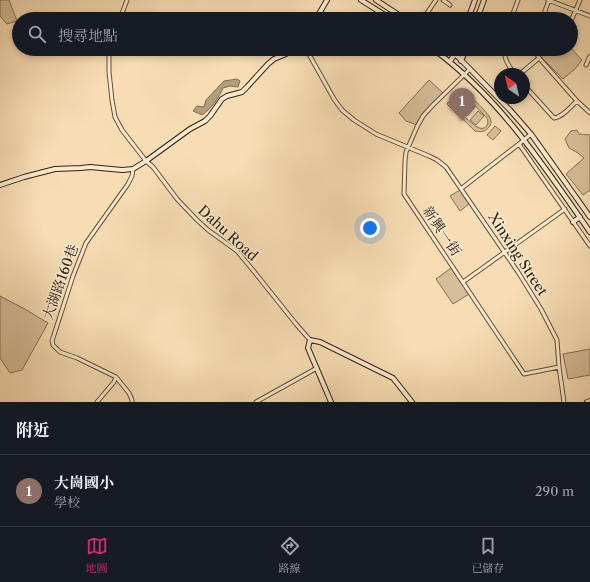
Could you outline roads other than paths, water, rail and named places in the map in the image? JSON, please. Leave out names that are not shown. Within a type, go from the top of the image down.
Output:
[{"type":"street","points":[[123,12],[127,0]]},
{"type":"street","points":[[320,12],[327,0]]},
{"type":"street","points":[[361,0],[380,12]]},
{"type":"street","points":[[376,0],[394,12]]},
{"type":"street","points":[[428,12],[436,0]]},
{"type":"street","points":[[443,0],[450,4]]},
{"type":"street","points":[[471,12],[475,0]]},
{"type":"street","points":[[480,12],[484,0]]},
{"type":"street","points":[[514,12],[518,0]]},
{"type":"street","points":[[544,12],[548,0],[590,16]]},
{"type":"street","points":[[576,11],[580,0]]},
{"type":"street","name":"Dahu Road","points":[[109,56],[108,72],[112,100],[116,117],[122,130],[146,161],[154,167],[177,199],[208,230],[237,251],[310,340]]},
{"type":"street","points":[[0,185],[55,169],[90,167],[122,170],[133,168],[146,161],[185,132],[205,121],[222,99],[242,92],[268,64],[281,56]]},
{"type":"street","name":"Xinxing Street","points":[[310,56],[334,99],[342,110],[354,120],[376,134],[437,160],[446,167],[462,188],[541,309],[557,340],[564,402]]},
{"type":"street","points":[[442,56],[465,74],[524,140],[590,232]]},
{"type":"street","points":[[450,62],[454,56]]},
{"type":"street","points":[[457,56],[510,110],[531,134],[590,217]]},
{"type":"street","points":[[462,61],[464,56]]},
{"type":"street","points":[[504,56],[509,68]]},
{"type":"street","points":[[586,65],[590,56]]},
{"type":"street","points":[[528,68],[540,58],[577,101],[590,113]]},
{"type":"street","points":[[450,62],[462,61]]},
{"type":"street","name":"新興一街","points":[[470,69],[424,116],[417,127],[406,152],[404,194],[524,374],[559,367]]},
{"type":"street","points":[[530,92],[554,118],[560,116],[577,101]]},
{"type":"street","points":[[462,188],[531,134]]},
{"type":"street","points":[[519,144],[590,246]]},
{"type":"street","name":"大湖路160巷","points":[[116,377],[77,358],[60,352],[53,345],[52,341],[72,276],[86,243],[128,184],[132,176],[133,168]]},
{"type":"street","points":[[463,282],[565,209]]},
{"type":"street","points":[[573,222],[580,217]]},
{"type":"street","points":[[331,402],[308,348],[310,340],[320,342],[393,378],[412,402]]},
{"type":"street","points":[[256,402],[317,368]]},
{"type":"street","points":[[97,402],[114,382],[116,377],[128,393],[132,402]]},
{"type":"place","name":"大崗國小","points":[[462,121]]}]
